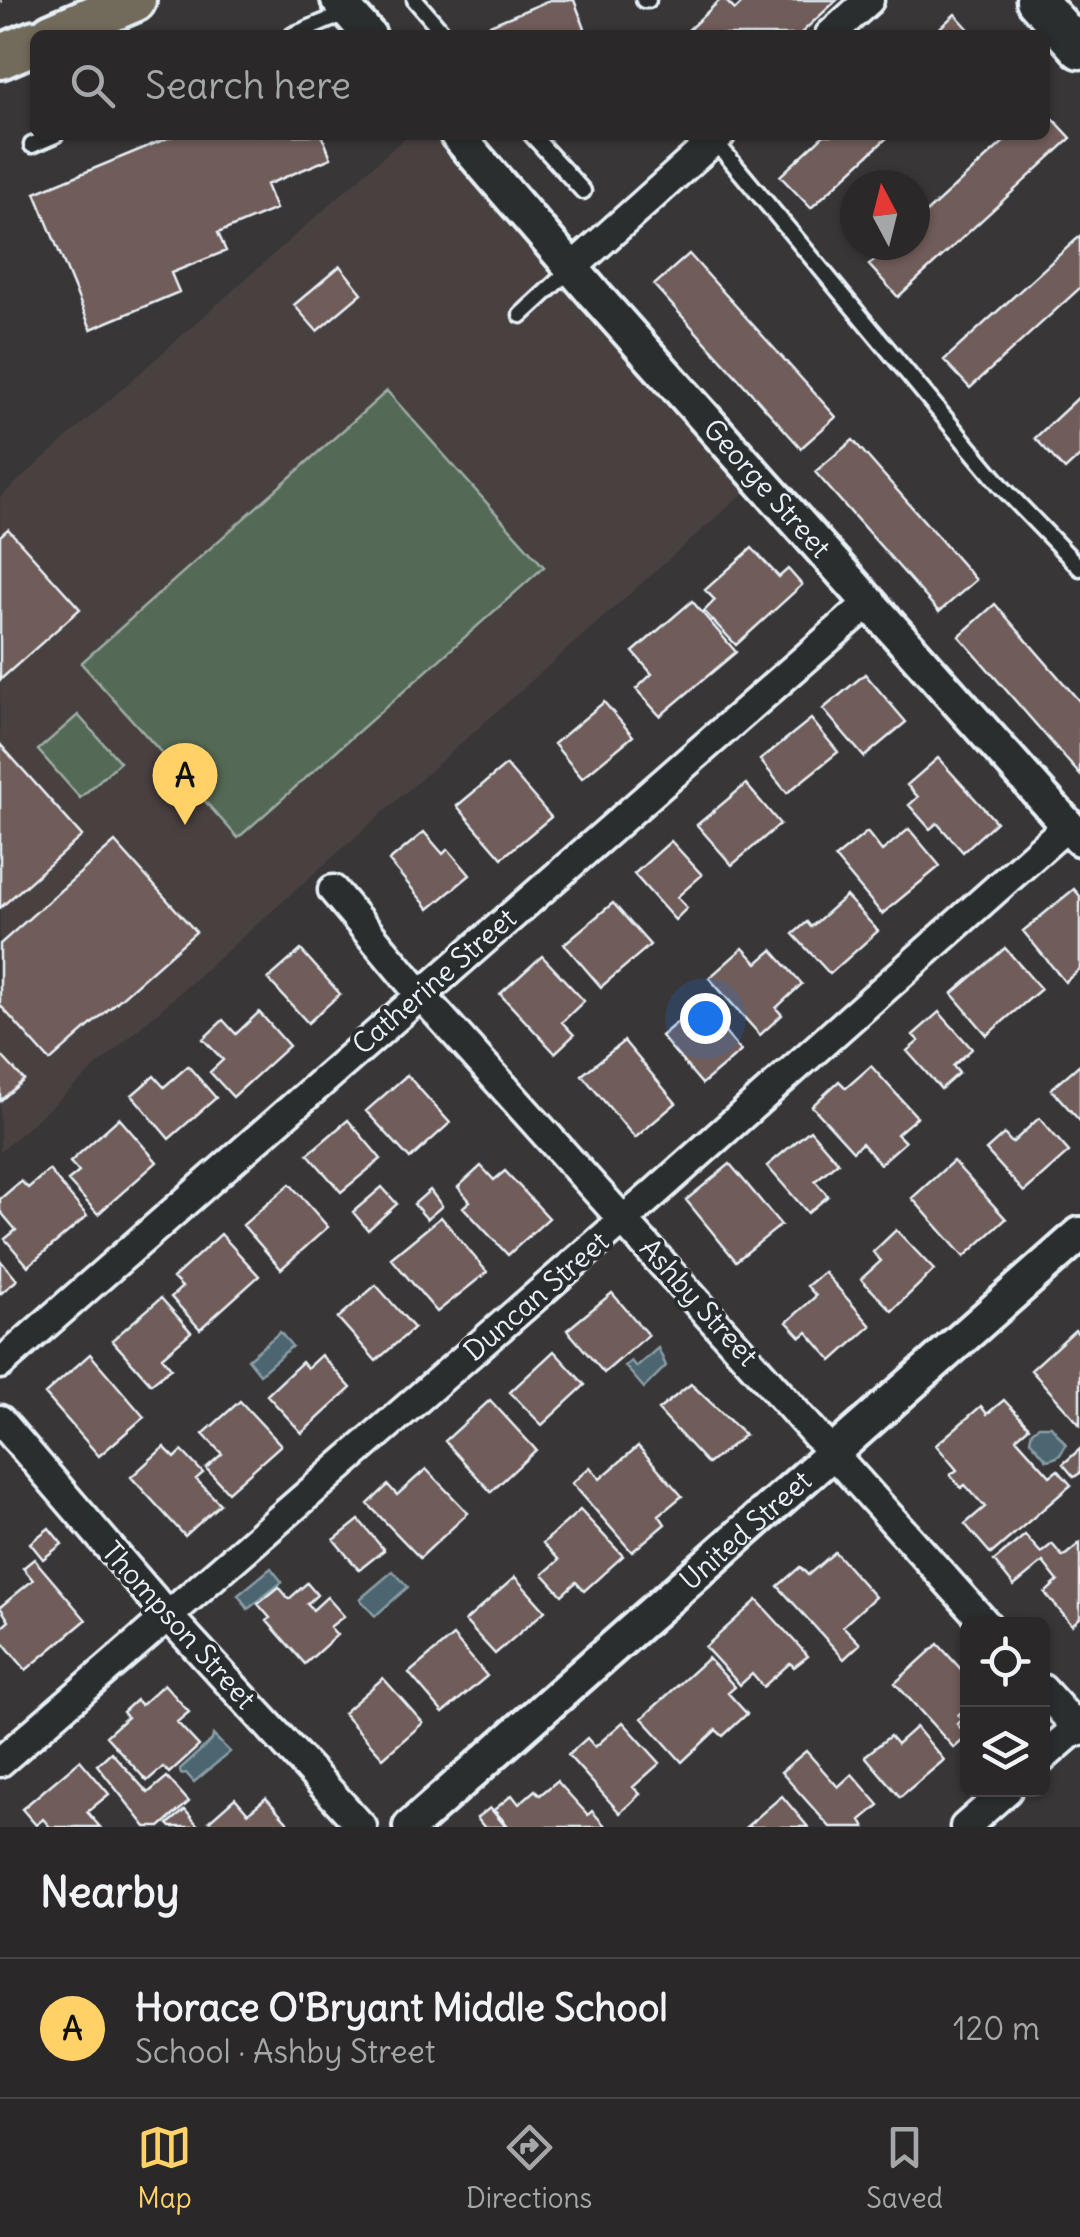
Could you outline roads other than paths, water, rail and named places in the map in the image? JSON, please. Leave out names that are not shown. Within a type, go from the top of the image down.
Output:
[{"type":"main road","points":[[1036,0],[1080,49]]},
{"type":"main road","points":[[66,30],[123,10]]},
{"type":"main road","points":[[0,57],[30,44]]},
{"type":"street","points":[[835,30],[868,0]]},
{"type":"street","name":"George Street","points":[[461,140],[1074,832]]},
{"type":"street","points":[[572,268],[714,140]]},
{"type":"street","name":"Catherine Street","points":[[0,1364],[871,602]]},
{"type":"street","name":"Duncan Street","points":[[0,1762],[1074,832]]},
{"type":"street","name":"Ashby Street","points":[[334,890],[420,994],[980,1617]]},
{"type":"street","name":"United Street","points":[[410,1827],[1080,1234]]},
{"type":"street","name":"Thompson Street","points":[[0,1420],[168,1616],[362,1827]]},
{"type":"street","points":[[1050,1697],[1079,1728],[1050,1752]]},
{"type":"street","points":[[964,1827],[999,1797]]},
{"type":"lane","points":[[415,0],[440,30]]},
{"type":"lane","points":[[309,30],[352,16]]},
{"type":"lane","points":[[32,145],[44,140]]},
{"type":"lane","points":[[537,140],[583,191]]},
{"type":"lane","points":[[718,140],[1002,488],[1080,568]]},
{"type":"lane","points":[[521,314],[572,268]]},
{"type":"water","points":[[280,1332],[292,1346],[260,1374],[248,1359]]},
{"type":"water","points":[[658,1348],[666,1366],[644,1388],[625,1366],[631,1361],[636,1367]]},
{"type":"water","points":[[1039,1426],[1051,1426],[1066,1445],[1057,1457],[1047,1460],[1030,1440],[1032,1431]]},
{"type":"water","points":[[271,1568],[282,1582],[248,1609],[238,1595]]},
{"type":"water","points":[[393,1571],[408,1587],[375,1616],[360,1599]]},
{"type":"water","points":[[213,1735],[230,1752],[194,1782],[180,1769]]},
{"type":"place","name":"Horace O'Bryant Middle School","points":[[185,825]]}]
